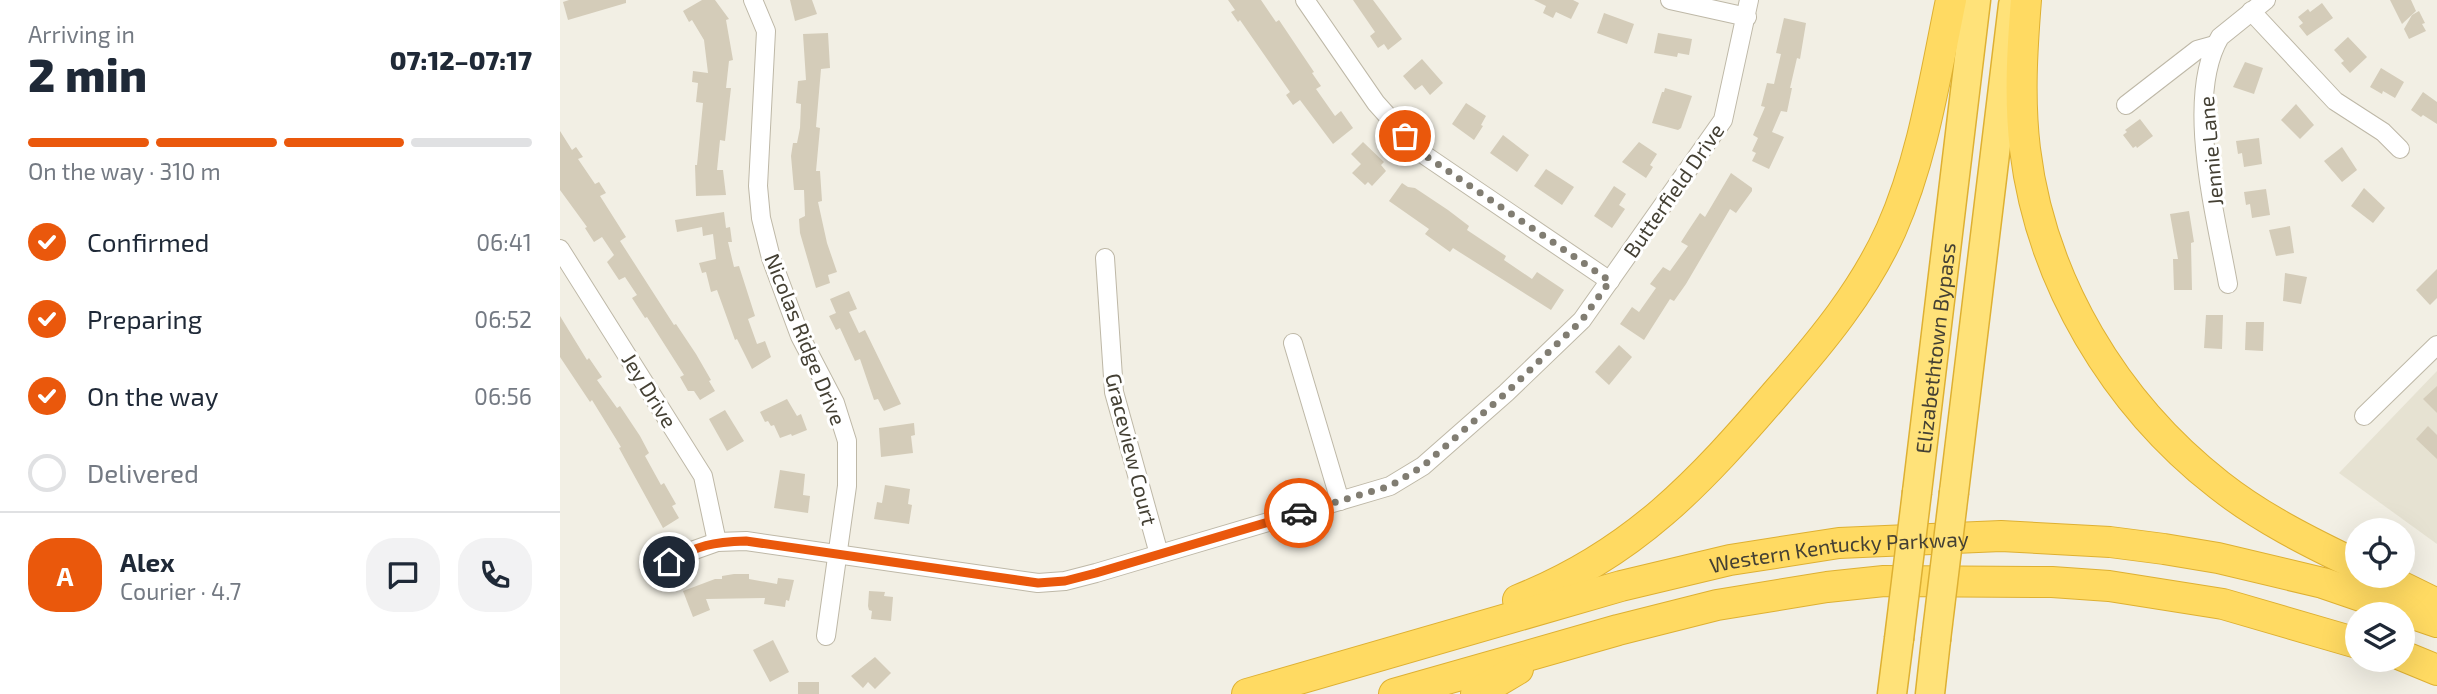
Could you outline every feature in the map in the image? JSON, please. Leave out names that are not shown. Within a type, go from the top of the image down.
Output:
[{"type":"highway","points":[[1247,694],[1522,598],[1564,579],[1605,556],[1644,529],[1681,497],[1748,426],[1812,351],[1869,272],[1891,230],[1908,186],[1921,141],[1951,0]]},
{"type":"highway","name":"Elizabethtown Bypass","points":[[1892,694],[1976,0]]},
{"type":"highway","name":"Elizabethtown Bypass","points":[[1930,694],[2013,0]]},
{"type":"highway","points":[[2026,0],[2021,100],[2025,149],[2048,246],[2089,337],[2130,398],[2181,453],[2220,486],[2263,516],[2345,559]]},
{"type":"highway","name":"Western Kentucky Parkway","points":[[1247,694],[1621,586],[1730,560],[1839,543],[2001,536],[2083,540],[2164,549],[2229,560],[2323,583],[2437,622]]},
{"type":"highway","name":"Western Kentucky Parkway","points":[[1394,694],[1618,630],[1717,606],[1827,587],[1884,581],[2052,582],[2109,586],[2223,604],[2345,640]]},
{"type":"highway","points":[[2405,588],[2437,604]]},
{"type":"highway","points":[[1476,694],[1514,670],[1618,630]]},
{"type":"highway","points":[[2415,661],[2437,670]]},
{"type":"street","name":"Nicolas Ridge Drive","points":[[753,0],[766,31],[758,186],[761,218],[771,258],[800,336],[835,404],[847,441],[847,486],[826,636]]},
{"type":"street","points":[[1305,0],[1376,103],[1420,152],[1610,281]]},
{"type":"street","points":[[1670,0],[1748,9]]},
{"type":"street","name":"Jennie Lane","points":[[2228,284],[2207,156],[2202,112],[2204,85],[2215,45],[2227,29],[2266,0]]},
{"type":"street","name":"Butterfield Drive","points":[[652,572],[686,552],[717,542],[746,541],[1038,583],[1065,581],[1390,486],[1423,466],[1506,393],[1582,320],[1723,120],[1748,9]]},
{"type":"street","points":[[2251,11],[2335,101],[2383,132],[2400,149]]},
{"type":"street","points":[[2126,104],[2197,50],[2215,45]]},
{"type":"street","name":"Jey Drive","points":[[560,249],[703,476],[717,542]]},
{"type":"street","name":"Graceview Court","points":[[1105,258],[1114,392],[1160,554]]},
{"type":"street","points":[[1293,343],[1340,501]]},
{"type":"street","points":[[2364,416],[2437,345]]},
{"type":"shaded area","points":[[2437,371],[2437,544],[2415,528],[2415,518],[2401,518],[2339,473]]},
{"type":"building","points":[[626,0],[626,3],[568,20],[563,2]]},
{"type":"building","points":[[702,0],[715,0],[729,19],[726,20],[733,60],[729,61],[726,88],[731,88],[725,141],[720,140],[717,170],[723,170],[726,195],[696,196],[695,165],[703,103],[696,102],[698,83],[692,82],[693,71],[708,73],[704,40],[683,11]]},
{"type":"building","points":[[790,0],[812,0],[817,14],[795,21]]},
{"type":"building","points":[[1228,0],[1261,0],[1276,22],[1279,20],[1314,72],[1312,73],[1321,86],[1316,89],[1335,116],[1341,111],[1353,128],[1333,144],[1300,100],[1293,105],[1286,95],[1290,92],[1240,20],[1238,22],[1231,12],[1235,10]]},
{"type":"building","points":[[1353,0],[1373,0],[1402,39],[1388,50],[1384,44],[1378,48],[1370,36],[1375,32]]},
{"type":"building","points":[[1534,0],[1573,0],[1579,3],[1571,19],[1556,12],[1553,18],[1543,13],[1546,6]]},
{"type":"building","points":[[2390,0],[2411,0],[2416,11],[2402,24]]},
{"type":"building","points":[[2322,3],[2333,18],[2307,36],[2299,26],[2303,23],[2298,17]]},
{"type":"building","points":[[2419,11],[2426,31],[2409,39],[2404,29],[2412,15]]},
{"type":"building","points":[[1604,13],[1634,24],[1627,44],[1597,33]]},
{"type":"building","points":[[1784,18],[1806,23],[1787,112],[1781,111],[1772,132],[1784,137],[1769,169],[1752,161],[1756,153],[1752,151],[1758,138],[1753,135],[1765,107],[1761,106],[1767,83],[1774,84],[1781,54],[1776,53]]},
{"type":"building","points":[[828,33],[830,68],[821,69],[816,127],[820,128],[816,171],[820,171],[822,201],[818,202],[837,272],[828,275],[830,283],[816,288],[800,233],[799,219],[805,216],[804,190],[794,190],[791,156],[800,128],[801,104],[796,103],[798,81],[806,80],[803,34]]},
{"type":"building","points":[[1658,33],[1692,39],[1689,55],[1678,53],[1677,57],[1654,53]]},
{"type":"building","points":[[2348,37],[2367,57],[2350,73],[2334,50]]},
{"type":"building","points":[[1422,59],[1443,83],[1430,95],[1422,85],[1415,90],[1403,76]]},
{"type":"building","points":[[2245,62],[2263,68],[2254,94],[2233,87]]},
{"type":"building","points":[[2381,68],[2404,82],[2395,98],[2370,87]]},
{"type":"building","points":[[1665,88],[1692,96],[1678,130],[1652,123]]},
{"type":"building","points":[[2423,92],[2437,102],[2437,124],[2411,110]]},
{"type":"building","points":[[1466,103],[1486,116],[1474,140],[1452,124]]},
{"type":"building","points":[[2296,104],[2314,125],[2300,139],[2281,120]]},
{"type":"building","points":[[2140,119],[2153,136],[2133,148],[2123,135],[2127,132],[2125,130]]},
{"type":"building","points":[[560,131],[572,150],[576,147],[583,157],[578,159],[595,184],[599,182],[606,193],[600,196],[626,237],[620,241],[711,380],[709,381],[715,391],[700,400],[694,391],[688,391],[680,377],[684,375],[632,298],[637,295],[625,277],[619,280],[607,262],[614,255],[602,237],[594,242],[585,228],[587,227],[560,190]]},
{"type":"building","points":[[1503,135],[1529,155],[1517,172],[1490,153]]},
{"type":"building","points":[[2259,138],[2262,164],[2244,167],[2242,153],[2238,154],[2236,141]]},
{"type":"building","points":[[1363,142],[1384,162],[1381,165],[1386,171],[1372,186],[1368,182],[1365,185],[1352,173],[1361,164],[1351,154]]},
{"type":"building","points":[[1639,142],[1657,154],[1646,178],[1622,162]]},
{"type":"building","points":[[2342,147],[2357,170],[2342,182],[2324,161]]},
{"type":"building","points":[[1546,169],[1574,187],[1562,205],[1534,186]]},
{"type":"building","points":[[1731,173],[1752,188],[1752,191],[1736,213],[1730,209],[1686,284],[1674,301],[1670,299],[1644,340],[1620,324],[1632,307],[1639,312],[1656,288],[1650,284],[1663,267],[1670,271],[1688,246],[1681,242],[1700,213],[1705,217]]},
{"type":"building","points":[[1402,183],[1415,188],[1448,210],[1469,226],[1467,230],[1506,256],[1504,260],[1532,279],[1537,272],[1564,290],[1551,310],[1453,248],[1450,252],[1425,234],[1429,229],[1389,201]]},
{"type":"building","points":[[1614,186],[1626,194],[1619,205],[1625,209],[1612,228],[1594,216]]},
{"type":"building","points":[[2364,188],[2385,208],[2373,223],[2351,206]]},
{"type":"building","points":[[2266,189],[2270,215],[2252,218],[2250,204],[2246,205],[2244,192]]},
{"type":"building","points":[[2189,211],[2194,242],[2191,243],[2192,290],[2174,290],[2173,259],[2178,259],[2170,214]]},
{"type":"building","points":[[724,212],[726,228],[730,227],[732,242],[728,242],[734,267],[739,266],[755,316],[748,319],[757,344],[765,341],[771,357],[752,369],[737,339],[735,340],[717,290],[711,292],[706,272],[702,273],[699,263],[716,259],[713,234],[703,236],[702,227],[677,232],[675,220]]},
{"type":"building","points":[[2290,226],[2294,253],[2276,256],[2269,230]]},
{"type":"building","points":[[2437,269],[2437,298],[2430,305],[2416,290]]},
{"type":"building","points":[[2285,273],[2307,277],[2301,304],[2283,301]]},
{"type":"building","points":[[849,291],[857,309],[849,312],[859,333],[865,330],[901,404],[884,411],[878,399],[874,400],[860,359],[855,361],[840,328],[836,330],[829,316],[836,313],[830,299]]},
{"type":"building","points":[[2206,315],[2223,315],[2222,349],[2204,348]]},
{"type":"building","points":[[560,316],[587,360],[589,358],[602,377],[597,380],[617,408],[620,406],[640,436],[649,453],[645,456],[661,485],[664,483],[676,504],[672,506],[679,518],[663,528],[619,448],[621,447],[592,400],[590,402],[560,357]]},
{"type":"building","points":[[2246,322],[2264,322],[2263,351],[2245,350]]},
{"type":"building","points":[[1619,345],[1632,357],[1609,385],[1595,372]]},
{"type":"building","points":[[2437,386],[2437,413],[2423,399]]},
{"type":"building","points":[[787,399],[797,416],[801,414],[807,430],[780,438],[774,425],[765,422],[760,412]]},
{"type":"building","points":[[725,410],[744,441],[727,451],[709,419]]},
{"type":"building","points":[[914,423],[915,435],[911,436],[913,453],[881,457],[879,428]]},
{"type":"building","points":[[2428,426],[2437,435],[2437,459],[2416,439]]},
{"type":"building","points":[[780,470],[805,474],[803,495],[810,496],[808,513],[774,508]]},
{"type":"building","points":[[885,485],[910,489],[908,504],[912,505],[909,524],[874,519],[877,502],[882,503]]},
{"type":"building","points":[[734,574],[749,574],[749,579],[777,584],[778,578],[794,580],[789,601],[786,600],[785,607],[764,604],[765,598],[706,599],[710,610],[693,617],[683,591]]},
{"type":"building","points":[[869,591],[885,592],[884,596],[893,597],[891,621],[871,619]]},
{"type":"building","points":[[773,640],[789,672],[770,682],[753,650]]},
{"type":"building","points":[[875,657],[891,673],[875,689],[868,682],[863,688],[851,676]]},
{"type":"building","points":[[798,682],[819,682],[819,694],[798,694]]},
{"type":"way so far","points":[[1299,513],[1390,486],[1423,466],[1506,393],[1582,320],[1610,281],[1420,152],[1405,136]]},
{"type":"route","points":[[669,562],[686,552],[717,542],[746,541],[1053,583],[1096,573],[1299,513]]}]
